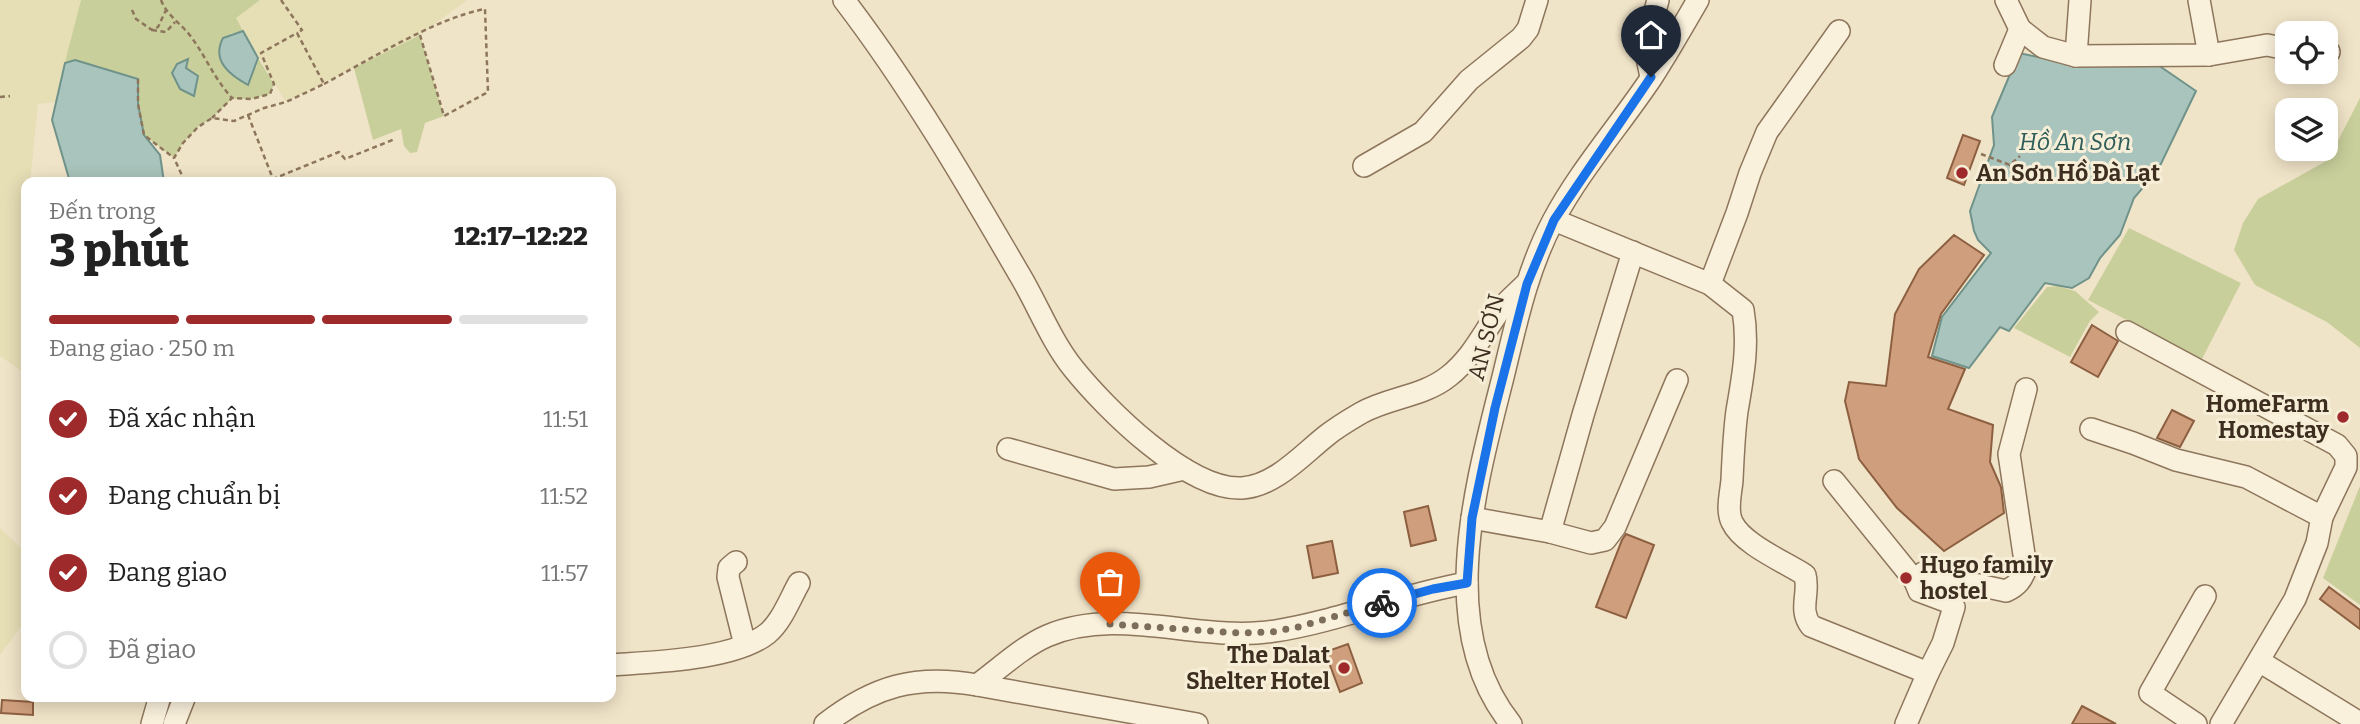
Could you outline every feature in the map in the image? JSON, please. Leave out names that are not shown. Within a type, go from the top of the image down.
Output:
[{"type":"street","points":[[844,0],[902,80],[1020,275],[1071,366],[1142,438],[1160,454],[1184,469],[1232,488],[1254,486],[1273,477],[1301,458],[1327,435],[1363,412],[1415,394],[1447,378],[1471,355],[1502,308],[1527,284]]},
{"type":"street","points":[[1364,166],[1423,132],[1469,80],[1521,38],[1528,29],[1536,0]]},
{"type":"street","points":[[1651,77],[1645,48],[1658,0]]},
{"type":"street","name":"AN SƠN","points":[[1511,724],[1493,698],[1478,660],[1471,632],[1467,583],[1472,518],[1495,408],[1527,284],[1554,220],[1651,77],[1698,0]]},
{"type":"street","points":[[2006,0],[2020,29],[2043,47],[2076,56],[2209,55],[2267,45],[2275,47]]},
{"type":"street","points":[[2076,56],[2080,0]]},
{"type":"street","points":[[2199,0],[2209,55]]},
{"type":"street","points":[[2005,65],[2020,29]]},
{"type":"street","points":[[1710,284],[1749,173],[1767,132],[1839,31]]},
{"type":"street","points":[[1554,220],[1710,284],[1743,310],[1747,333],[1729,511],[1732,522],[1746,539],[1805,575],[1807,583],[1803,604],[1804,618],[1811,626],[1928,673]]},
{"type":"street","points":[[1550,532],[1633,252]]},
{"type":"street","points":[[2127,332],[2337,445],[2346,456],[2346,467]]},
{"type":"street","points":[[1472,518],[1550,532],[1591,543],[1605,540],[1615,527],[1677,380]]},
{"type":"street","points":[[1914,581],[1923,573],[2006,591],[2015,587],[2022,579],[2026,568],[2009,454],[2026,389]]},
{"type":"street","points":[[2091,429],[2175,460],[2246,477],[2322,517]]},
{"type":"street","points":[[2221,724],[2295,599],[2317,543],[2322,517],[2360,444]]},
{"type":"street","points":[[1008,449],[1114,479],[1149,477],[1184,469]]},
{"type":"street","points":[[1834,481],[1914,581],[1919,591],[1951,603],[1954,607],[1943,643],[1906,724]]},
{"type":"street","points":[[736,562],[729,568],[728,577],[745,645]]},
{"type":"street","points":[[616,664],[727,652],[745,645],[768,633],[777,624],[799,583]]},
{"type":"street","points":[[977,685],[1028,647],[1066,629],[1110,624],[1238,633],[1272,632],[1433,589],[1467,583]]},
{"type":"street","points":[[2196,724],[2150,693],[2205,596]]},
{"type":"street","points":[[2259,662],[2360,723]]},
{"type":"street","points":[[825,724],[858,701],[884,688],[937,680],[1197,724]]},
{"type":"street","points":[[152,724],[158,702]]},
{"type":"street","points":[[174,724],[183,702]]},
{"type":"path","points":[[161,0],[175,22],[192,37],[220,85],[232,98],[251,99],[270,94],[274,84],[261,53],[302,30],[281,0]]},
{"type":"path","points":[[212,118],[234,121],[286,102],[324,84],[420,35],[465,13],[485,9],[488,92],[444,116],[420,35]]},
{"type":"path","points":[[132,10],[136,19],[152,30],[166,32],[175,22]]},
{"type":"path","points":[[152,30],[158,27],[166,10]]},
{"type":"path","points":[[297,33],[324,84]]},
{"type":"path","points":[[138,79],[138,104],[144,135],[174,158],[183,177]]},
{"type":"path","points":[[0,97],[10,96]]},
{"type":"path","points":[[174,158],[198,127],[212,118],[232,98]]},
{"type":"path","points":[[248,115],[272,177]]},
{"type":"path","points":[[278,177],[339,152],[345,159],[396,139]]},
{"type":"path","points":[[1982,154],[2010,165]]},
{"type":"path","points":[[2010,165],[2020,156]]},
{"type":"path","points":[[2010,165],[2012,175]]},
{"type":"shaded area","points":[[0,0],[81,0],[57,102],[38,104],[31,177],[21,177],[21,371],[0,356]]},
{"type":"shaded area","points":[[260,0],[467,0],[420,35],[286,102],[235,18]]},
{"type":"shaded area","points":[[0,528],[21,548],[21,627],[0,655]]},
{"type":"green space","points":[[81,0],[260,0],[236,18],[243,31],[230,34],[256,68],[258,58],[274,84],[270,94],[251,99],[232,99],[198,127],[174,158],[144,135],[138,104],[138,79],[64,66]]},
{"type":"green space","points":[[420,35],[444,116],[425,123],[417,152],[410,153],[404,146],[401,129],[373,140],[354,68]]},
{"type":"green space","points":[[2360,98],[2360,348],[2327,322],[2255,285],[2234,250],[2243,223],[2258,199],[2326,161],[2338,161],[2338,141]]},
{"type":"green space","points":[[2129,228],[2241,283],[2202,359],[2088,300]]},
{"type":"green space","points":[[2058,286],[2075,291],[2099,312],[2090,321],[2070,357],[2014,328],[2047,287]]},
{"type":"green space","points":[[2360,486],[2360,605],[2323,578]]},
{"type":"water","points":[[243,31],[258,58],[248,85],[229,72],[219,54],[223,38]]},
{"type":"water","name":"Hồ An Sơn","points":[[2019,53],[2066,63],[2158,65],[2196,91],[2158,170],[2134,198],[2120,235],[2100,258],[2089,278],[2072,288],[2045,283],[2009,331],[2000,327],[1969,368],[1932,356],[1942,317],[1991,253],[1978,240],[1970,211],[1994,145],[1992,117]]},
{"type":"water","points":[[188,59],[186,68],[198,76],[194,96],[180,89],[172,73],[177,64]]},
{"type":"water","points":[[75,60],[138,79],[138,104],[144,135],[160,155],[163,177],[69,177],[52,120],[65,63]]},
{"type":"building","points":[[1963,135],[1980,141],[1964,185],[1947,178]]},
{"type":"building","points":[[1954,235],[1984,255],[1941,314],[1928,357],[1965,369],[1948,409],[1993,425],[1990,462],[2001,487],[2004,513],[1944,551],[1897,508],[1859,459],[1845,401],[1849,382],[1886,386],[1895,314],[1919,269]]},
{"type":"building","points":[[2092,325],[2118,341],[2098,377],[2071,362]]},
{"type":"building","points":[[2172,410],[2194,421],[2180,447],[2157,438]]},
{"type":"building","points":[[1428,506],[1436,540],[1411,546],[1404,512]]},
{"type":"building","points":[[1626,534],[1654,545],[1626,618],[1596,607]]},
{"type":"building","points":[[1332,541],[1338,573],[1313,578],[1307,546]]},
{"type":"building","points":[[2329,587],[2360,610],[2360,629],[2320,599]]},
{"type":"building","name":"The Dalat Shelter Hotel","points":[[1348,644],[1362,683],[1340,692],[1325,652]]},
{"type":"building","points":[[2,700],[33,702],[33,715],[1,713]]},
{"type":"building","points":[[2082,706],[2116,724],[2072,724]]},
{"type":"way so far","points":[[1110,624],[1238,633],[1272,632],[1382,603]]},
{"type":"place","name":"An Sơn Hồ Đà Lạt","points":[[1962,173]]},
{"type":"place","name":"HomeFarm Homestay","points":[[2343,417]]},
{"type":"place","name":"Hugo family hostel","points":[[1906,578]]},
{"type":"place","name":"The Dalat Shelter Hotel","points":[[1344,668]]},
{"type":"route","points":[[1382,603],[1467,583],[1472,518],[1495,408],[1527,284],[1554,220],[1651,77]]}]
